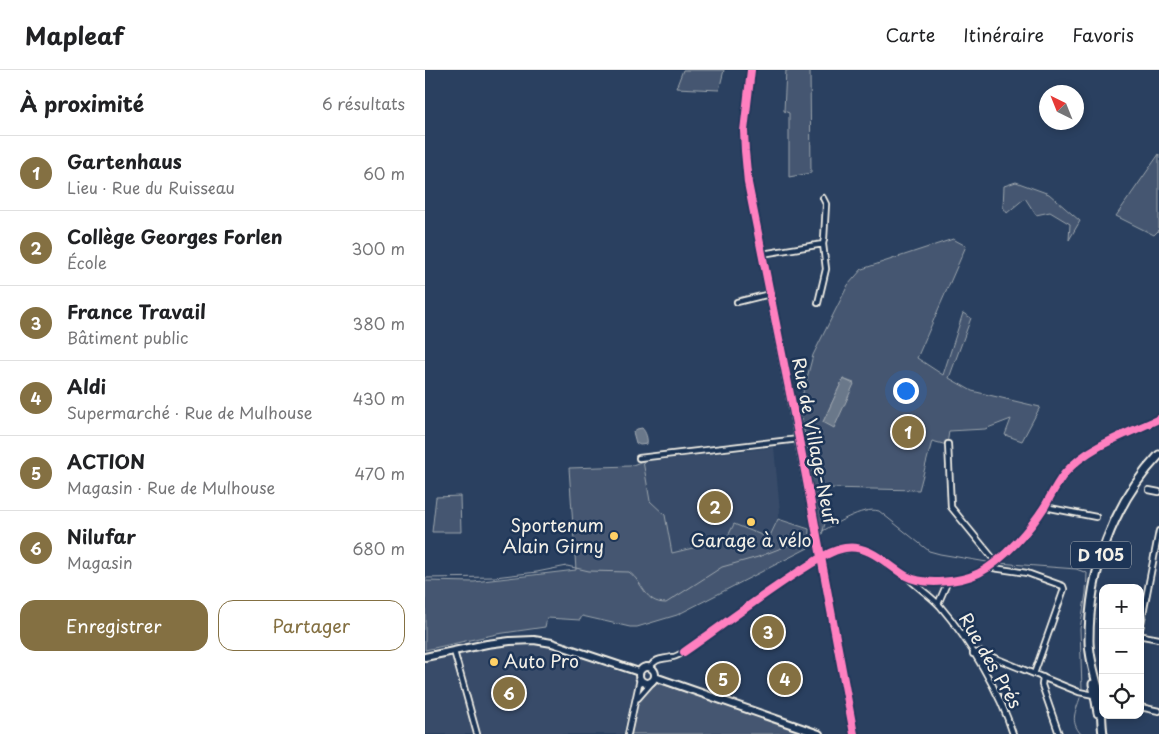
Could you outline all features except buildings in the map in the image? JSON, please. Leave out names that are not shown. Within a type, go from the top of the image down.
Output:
[{"type":"main road","name":"D 105","points":[[1099,697],[1089,641],[1094,586],[1106,539],[1113,524],[1128,497],[1159,456]]},
{"type":"main road","points":[[425,657],[495,643],[534,640],[552,643],[639,676],[644,682],[653,680],[818,734]]},
{"type":"main road","points":[[639,676],[643,667],[650,667],[655,672],[653,680]]},
{"type":"main road","name":"D 105","points":[[1101,719],[1103,734]]},
{"type":"street","name":"Rue de Village-Neuf","points":[[751,70],[744,131],[748,183],[799,439],[854,733]]},
{"type":"street","points":[[818,304],[826,269],[823,244],[826,204],[823,198]]},
{"type":"street","points":[[762,254],[823,244]]},
{"type":"street","points":[[737,302],[770,294]]},
{"type":"street","points":[[650,667],[655,660],[672,658],[684,652],[821,557],[846,548],[861,549],[871,553],[907,576],[919,580],[948,581],[979,573],[993,563],[1026,532],[1045,506],[1063,475],[1075,462],[1102,446],[1159,419]]},
{"type":"street","points":[[639,458],[799,439]]},
{"type":"street","points":[[948,444],[951,507],[993,563],[993,568],[1027,573],[1063,586],[1064,589],[1034,674]]},
{"type":"street","points":[[1149,490],[1159,492]]},
{"type":"street","points":[[1045,506],[1096,517]]},
{"type":"street","points":[[1144,608],[1159,531]]},
{"type":"street","name":"Rue des Prés","points":[[907,576],[921,591],[938,604],[973,654],[1002,704],[1013,734]]},
{"type":"street","points":[[919,580],[921,591]]},
{"type":"street","name":"Rue des Prés","points":[[938,604],[948,581]]},
{"type":"street","points":[[1144,636],[1159,639]]},
{"type":"street","points":[[454,651],[477,734]]},
{"type":"street","points":[[973,654],[981,652],[995,661],[1043,677],[1079,692],[1099,697]]},
{"type":"street","points":[[629,734],[639,676]]},
{"type":"street","points":[[1043,677],[1042,685],[1059,734]]},
{"type":"street","points":[[635,704],[653,680]]},
{"type":"street","points":[[1144,708],[1159,711]]},
{"type":"shaded area","points":[[683,70],[724,70],[719,90],[676,88]]},
{"type":"shaded area","points":[[786,70],[810,70],[811,173],[789,177],[789,113],[784,111]]},
{"type":"shaded area","points":[[1159,154],[1159,230],[1154,235],[1116,216]]},
{"type":"shaded area","points":[[1016,182],[1049,194],[1080,221],[1069,240],[1070,224],[1050,212],[1036,215],[1025,198],[1007,213],[1003,207],[1004,186]]},
{"type":"shaded area","points":[[953,239],[966,246],[917,358],[943,375],[963,313],[971,318],[949,378],[972,391],[1040,407],[1022,441],[1005,435],[1011,419],[985,429],[949,431],[947,445],[932,441],[919,490],[826,488],[828,499],[823,508],[825,523],[822,535],[810,472],[813,471],[799,408],[813,355],[848,285],[862,269]],"holes":[[[843,379],[854,383],[824,422],[823,422]]]},
{"type":"shaded area","points":[[843,379],[854,384],[834,428],[823,422]]},
{"type":"shaded area","points":[[642,428],[646,434],[647,444],[640,445],[636,443],[633,432]]},
{"type":"shaded area","points":[[774,447],[780,512],[769,538],[726,540],[658,570],[643,461]]},
{"type":"shaded area","points":[[643,461],[650,501],[665,515],[672,553],[726,540],[734,524],[769,538],[778,519],[809,529],[808,548],[677,615],[637,627],[582,616],[580,620],[547,618],[545,627],[497,634],[425,650],[425,581],[474,582],[576,570],[569,468],[630,466]]},
{"type":"shaded area","points":[[460,496],[461,532],[432,532],[436,497]]},
{"type":"shaded area","points":[[545,645],[637,678],[623,734],[425,734],[425,660],[492,646]]},
{"type":"shaded area","points":[[656,682],[808,734],[629,734],[634,711],[639,699]]},
{"type":"waterway","points":[[819,533],[840,521],[865,511],[879,511],[929,551],[987,562]]},
{"type":"waterway","points":[[425,578],[495,577],[567,566],[589,571],[629,572],[653,600],[666,603],[722,567],[758,557],[815,535]]},
{"type":"waterway","points":[[998,563],[1076,569],[1087,573],[1080,629],[1082,688]]},
{"type":"waterway","points":[[1080,698],[1074,720],[1081,734]]},
{"type":"cycle path","points":[[751,70],[744,131],[748,183],[799,439],[854,734]]},
{"type":"cycle path","points":[[684,652],[783,582],[821,558],[845,548],[862,549],[870,552],[906,576],[922,581],[953,581],[979,573],[997,561],[1024,534],[1045,506],[1062,477],[1074,464],[1096,448],[1159,419]]},
{"type":"place","name":"Gartenhaus","points":[[908,432]]},
{"type":"place","name":"Collège Georges Forlen","points":[[715,507]]},
{"type":"place","name":"Garage à vélo","points":[[751,522]]},
{"type":"place","name":"Sportenum Alain Girny","points":[[614,536]]},
{"type":"place","name":"France Travail","points":[[768,632]]},
{"type":"place","name":"Auto Pro","points":[[494,662]]},
{"type":"place","name":"ACTION","points":[[723,679]]},
{"type":"place","name":"Aldi","points":[[785,679]]},
{"type":"place","name":"Nilufar","points":[[509,693]]}]
